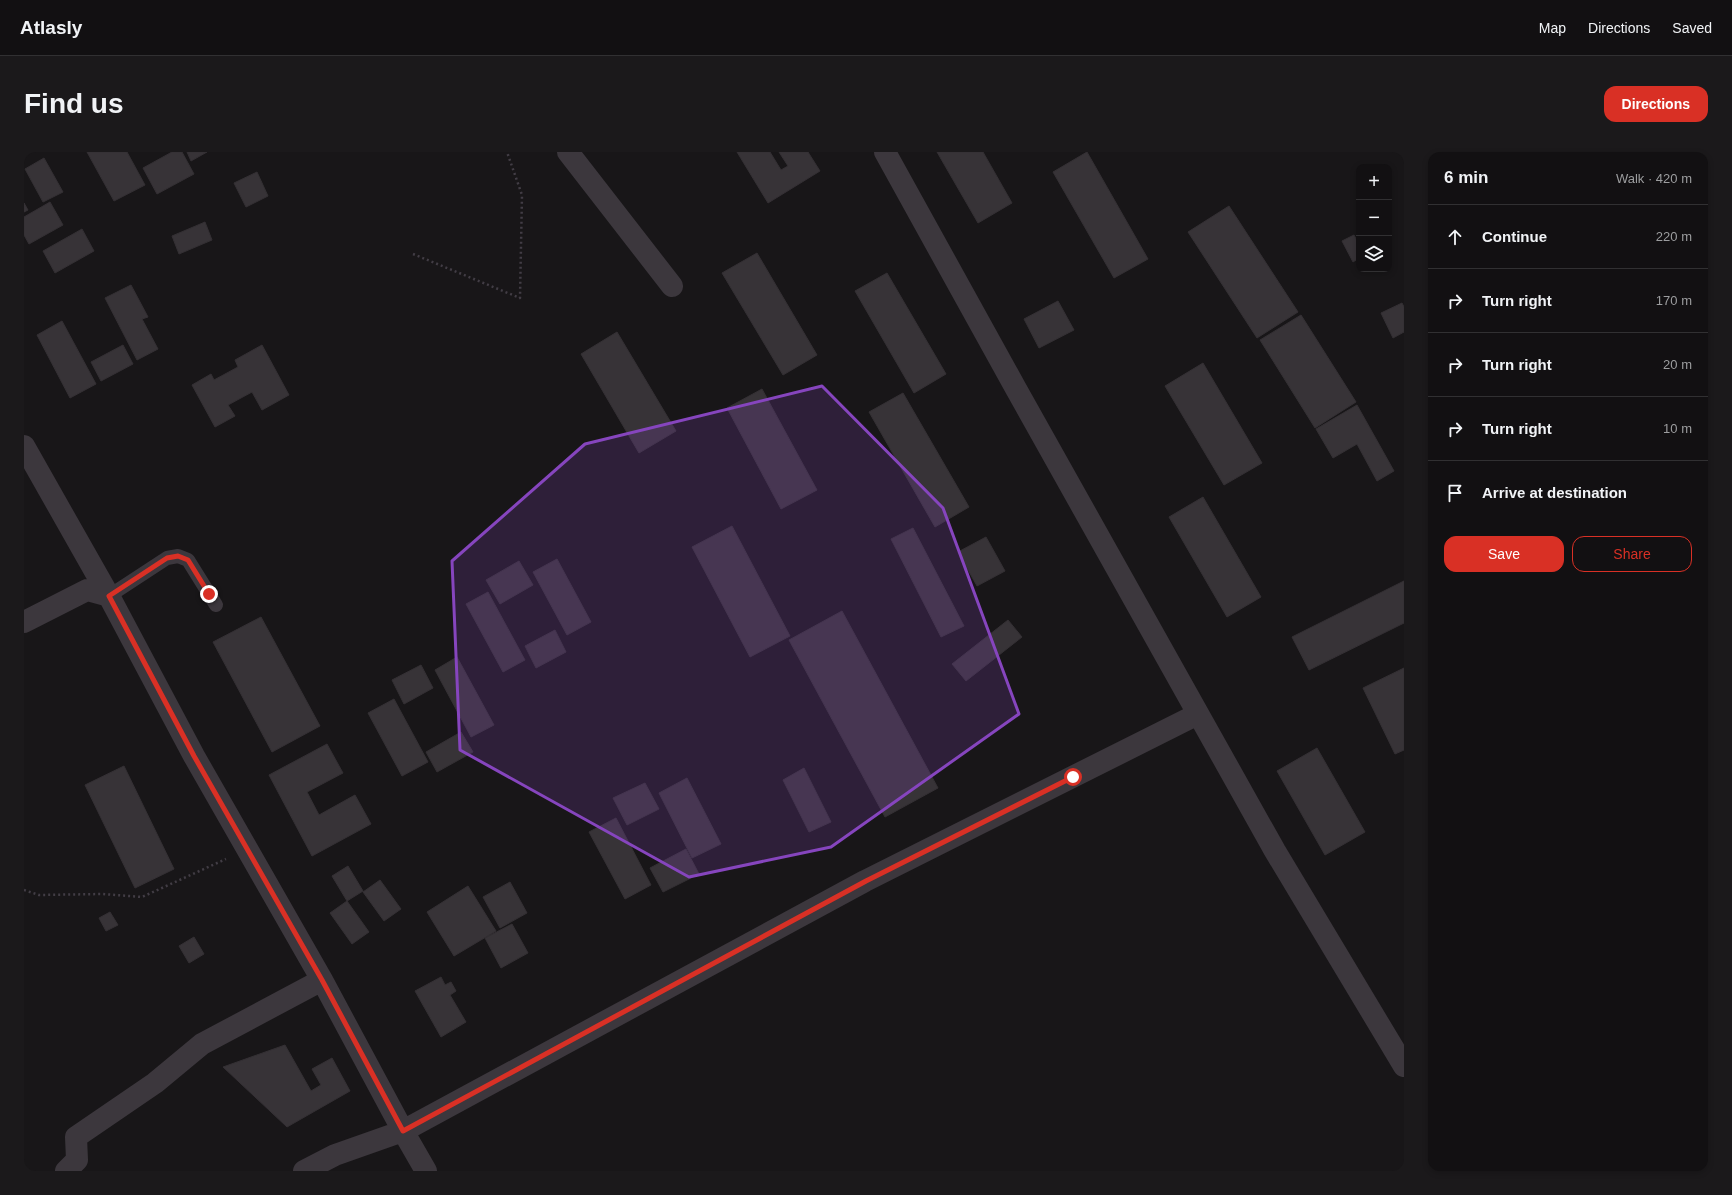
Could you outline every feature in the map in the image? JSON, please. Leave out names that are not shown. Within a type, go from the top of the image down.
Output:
[{"type":"street","points":[[568,152],[672,286]]},
{"type":"street","points":[[885,152],[1275,851],[1404,1066]]},
{"type":"street","points":[[24,446],[109,596],[246,850],[322,980],[426,1171]]},
{"type":"street","points":[[24,622],[87,590],[109,596]]},
{"type":"street","points":[[304,1171],[335,1155],[403,1131],[866,881],[1198,714]]},
{"type":"street","points":[[66,1171],[77,1160],[76,1136],[155,1083],[202,1044],[322,980]]},
{"type":"lane","points":[[109,596],[167,558],[178,556],[188,560],[216,605]]},
{"type":"path","points":[[413,254],[520,298],[522,195],[506,152]]},
{"type":"path","points":[[24,890],[39,895],[102,894],[142,897],[246,850]]},
{"type":"highlighted area","points":[[822,386],[943,508],[1019,714],[831,847],[689,877],[460,750],[452,561],[585,444]]},
{"type":"building","points":[[87,152],[127,152],[145,185],[114,201]]},
{"type":"building","points":[[172,152],[182,152],[194,174],[157,194],[143,168]]},
{"type":"building","points":[[187,152],[207,152],[191,161]]},
{"type":"building","points":[[737,152],[770,152],[781,170],[788,166],[779,152],[808,152],[820,171],[768,203]]},
{"type":"building","points":[[937,152],[983,152],[1012,203],[978,223]]},
{"type":"building","points":[[1087,152],[1148,259],[1114,278],[1053,172]]},
{"type":"building","points":[[44,158],[63,192],[43,202],[25,169]]},
{"type":"building","points":[[257,172],[268,196],[246,207],[234,183]]},
{"type":"building","points":[[50,202],[63,225],[29,244],[24,235],[24,217]]},
{"type":"building","points":[[24,203],[28,210],[24,212]]},
{"type":"building","points":[[1229,206],[1298,312],[1257,338],[1188,232]]},
{"type":"building","points":[[205,222],[212,240],[179,254],[172,236]]},
{"type":"building","points":[[82,229],[94,251],[55,273],[43,251]]},
{"type":"building","points":[[1354,235],[1356,239],[1356,260],[1353,262],[1342,241]]},
{"type":"building","points":[[757,253],[817,355],[783,375],[722,273]]},
{"type":"building","points":[[887,273],[946,374],[914,393],[855,291]]},
{"type":"building","points":[[131,285],[148,317],[142,319],[158,349],[137,360],[105,298]]},
{"type":"building","points":[[1058,301],[1074,330],[1039,348],[1024,319]]},
{"type":"building","points":[[1402,303],[1404,307],[1404,332],[1393,338],[1381,313]]},
{"type":"building","points":[[1301,315],[1356,402],[1315,428],[1260,340]]},
{"type":"building","points":[[62,321],[96,384],[70,398],[37,335]]},
{"type":"building","points":[[617,332],[676,431],[639,453],[581,354]]},
{"type":"building","points":[[123,345],[133,364],[101,381],[91,362]]},
{"type":"building","points":[[262,345],[289,395],[262,410],[252,392],[228,405],[235,416],[215,427],[192,385],[211,374],[214,380],[238,367],[235,360]]},
{"type":"building","points":[[1203,363],[1262,463],[1224,485],[1165,386]]},
{"type":"building","points":[[762,389],[817,490],[781,509],[727,408]]},
{"type":"building","points":[[903,393],[969,507],[935,527],[869,412]]},
{"type":"building","points":[[1357,405],[1394,471],[1377,481],[1357,444],[1333,458],[1316,429]]},
{"type":"building","points":[[1203,497],[1261,597],[1227,617],[1169,517]]},
{"type":"building","points":[[732,526],[790,636],[750,657],[692,547]]},
{"type":"building","points":[[913,528],[964,626],[941,637],[891,539]]},
{"type":"building","points":[[986,537],[1005,571],[977,586],[958,552]]},
{"type":"building","points":[[557,559],[591,622],[567,635],[533,572]]},
{"type":"building","points":[[519,561],[533,585],[500,604],[486,580]]},
{"type":"building","points":[[1404,581],[1404,623],[1309,670],[1292,637]]},
{"type":"building","points":[[488,592],[525,660],[503,672],[466,604]]},
{"type":"building","points":[[842,611],[938,788],[885,817],[789,640]]},
{"type":"building","points":[[261,617],[320,726],[272,752],[213,642]]},
{"type":"building","points":[[1008,620],[1022,637],[966,681],[952,664]]},
{"type":"building","points":[[555,630],[566,652],[536,668],[525,646]]},
{"type":"building","points":[[457,657],[494,725],[471,737],[435,670]]},
{"type":"building","points":[[421,665],[433,688],[404,704],[392,680]]},
{"type":"building","points":[[1404,668],[1404,750],[1395,754],[1363,688]]},
{"type":"building","points":[[394,699],[428,762],[402,776],[368,713]]},
{"type":"building","points":[[461,732],[473,752],[437,772],[426,752]]},
{"type":"building","points":[[327,744],[343,773],[307,792],[319,815],[355,795],[371,824],[312,856],[269,775]]},
{"type":"building","points":[[1317,748],[1365,832],[1325,855],[1277,771]]},
{"type":"building","points":[[124,766],[174,869],[135,888],[85,785]]},
{"type":"building","points":[[804,768],[831,822],[809,832],[783,780]]},
{"type":"building","points":[[687,778],[721,844],[692,858],[659,793]]},
{"type":"building","points":[[645,783],[659,809],[627,825],[613,798]]},
{"type":"building","points":[[616,818],[651,885],[625,899],[589,832]]},
{"type":"building","points":[[686,849],[699,874],[663,892],[650,868]]},
{"type":"building","points":[[348,866],[363,891],[347,901],[332,876]]},
{"type":"building","points":[[380,880],[401,909],[384,921],[363,892]]},
{"type":"building","points":[[510,882],[527,913],[500,928],[483,897]]},
{"type":"building","points":[[468,886],[496,931],[454,956],[427,912]]},
{"type":"building","points":[[347,901],[369,932],[352,944],[330,913]]},
{"type":"building","points":[[110,912],[118,925],[106,931],[99,918]]},
{"type":"building","points":[[512,924],[528,953],[501,968],[485,938]]},
{"type":"building","points":[[194,937],[204,954],[189,963],[179,946]]},
{"type":"building","points":[[441,977],[445,985],[451,982],[456,991],[450,995],[466,1022],[441,1037],[415,991]]},
{"type":"building","points":[[285,1045],[311,1091],[321,1085],[312,1069],[332,1058],[350,1091],[287,1127],[223,1067]]},
{"type":"route","points":[[209,594],[188,560],[178,556],[167,558],[109,596],[194,756],[246,850],[322,980],[403,1131],[866,881],[1073,777]]}]
